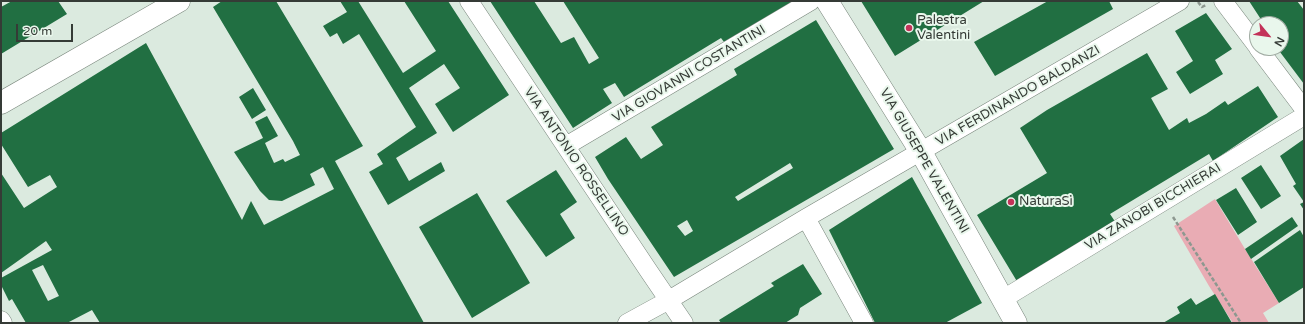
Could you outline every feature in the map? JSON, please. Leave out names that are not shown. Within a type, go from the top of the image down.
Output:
[{"type":"street","points":[[1,103],[179,1]]},
{"type":"street","name":"VIA ANTONIO ROSSELLINO","points":[[469,1],[684,323]]},
{"type":"street","name":"VIA GIOVANNI COSTANTINI","points":[[566,146],[811,1]]},
{"type":"street","name":"VIA GIUSEPPE VALENTINI","points":[[827,1],[921,152],[1016,323]]},
{"type":"street","name":"VIA FERDINANDO BALDANZI","points":[[627,323],[669,300],[806,218],[1180,1]]},
{"type":"street","points":[[1223,1],[1249,35]]},
{"type":"street","points":[[1265,56],[1304,109]]},
{"type":"street","name":"VIA ZANOBI BICCHIERAI","points":[[1003,299],[1304,116]]},
{"type":"street","points":[[806,218],[864,323]]},
{"type":"path","points":[[1163,202],[1241,323]]},
{"type":"shaded area","points":[[1215,199],[1279,303],[1263,313],[1269,323],[1233,323],[1209,286],[1174,226]]},
{"type":"building","points":[[12,1],[58,1],[67,14],[1,54],[1,7]]},
{"type":"building","points":[[222,1],[276,1],[363,146],[335,161],[424,323],[100,323],[92,310],[67,323],[26,323],[12,299],[9,301],[1,285],[1,278],[52,250],[46,241],[1,273],[1,173],[24,208],[57,187],[50,175],[28,187],[1,144],[1,133],[146,43],[242,220],[251,201],[264,225],[334,189],[323,167],[310,174],[315,185],[282,201],[269,200],[260,191],[234,152],[263,138],[255,122],[267,116],[278,136],[265,143],[274,163],[283,159],[285,162],[300,155],[213,7]],"holes":[[[43,265],[59,296],[48,301],[32,270]]]},
{"type":"building","points":[[340,1],[358,1],[403,73],[436,51],[404,1],[448,1],[509,95],[453,132],[435,104],[460,88],[444,64],[409,88],[437,133],[396,158],[409,181],[441,162],[445,171],[388,205],[369,172],[383,164],[377,154],[416,127],[359,34],[343,44],[337,33],[330,37],[323,26],[347,12]]},
{"type":"building","points":[[490,1],[534,1],[561,43],[574,37],[589,64],[599,58],[563,1],[796,1],[724,42],[721,38],[624,97],[615,83],[603,89],[612,103],[573,128]]},
{"type":"building","name":"Palestra Valentini","points":[[861,1],[984,1],[895,56]]},
{"type":"building","points":[[1048,1],[1109,1],[1113,9],[995,76],[974,42]]},
{"type":"building","points":[[1249,1],[1297,1],[1304,10],[1304,84],[1283,56],[1289,56],[1289,16],[1259,16]]},
{"type":"building","points":[[1206,13],[1232,49],[1215,60],[1223,74],[1190,94],[1176,72],[1193,61],[1175,31]]},
{"type":"building","points":[[816,20],[894,149],[674,277],[608,179],[595,157],[626,137],[641,159],[663,145],[651,127],[737,75],[734,69]],"holes":[[[790,163],[793,168],[738,201],[735,197]],[[687,220],[693,231],[685,236],[677,226]]]},
{"type":"building","points":[[1147,53],[1168,89],[1151,98],[1169,130],[1187,118],[1189,123],[1225,101],[1228,105],[1258,86],[1278,117],[1213,161],[1209,154],[1110,214],[1116,223],[1018,283],[977,215],[1047,173],[1020,128],[1047,110]]},
{"type":"building","points":[[253,88],[266,110],[252,119],[239,97]]},
{"type":"building","points":[[1304,139],[1304,202],[1293,186],[1296,184],[1280,156]]},
{"type":"building","points":[[1261,165],[1281,196],[1261,209],[1241,178]]},
{"type":"building","points":[[556,170],[577,202],[560,214],[575,238],[546,257],[506,201]]},
{"type":"building","points":[[912,177],[982,303],[945,323],[875,323],[829,230]]},
{"type":"building","points":[[1236,188],[1257,222],[1238,235],[1216,200]]},
{"type":"building","points":[[477,193],[530,283],[472,318],[419,227]]},
{"type":"building","points":[[1304,202],[1304,210],[1300,204]]},
{"type":"building","points":[[1292,217],[1298,226],[1251,259],[1245,249]]},
{"type":"building","points":[[1300,230],[1304,237],[1304,287],[1279,303],[1254,262]]},
{"type":"building","points":[[803,264],[822,294],[800,308],[798,315],[785,323],[721,323],[719,320],[774,286],[771,283]]},
{"type":"building","points":[[1215,294],[1232,323],[1163,323],[1180,313],[1177,307],[1191,298],[1196,305]]},
{"type":"place","name":"Palestra Valentini","points":[[909,28]]},
{"type":"place","name":"NaturaSì","points":[[1011,202]]}]
